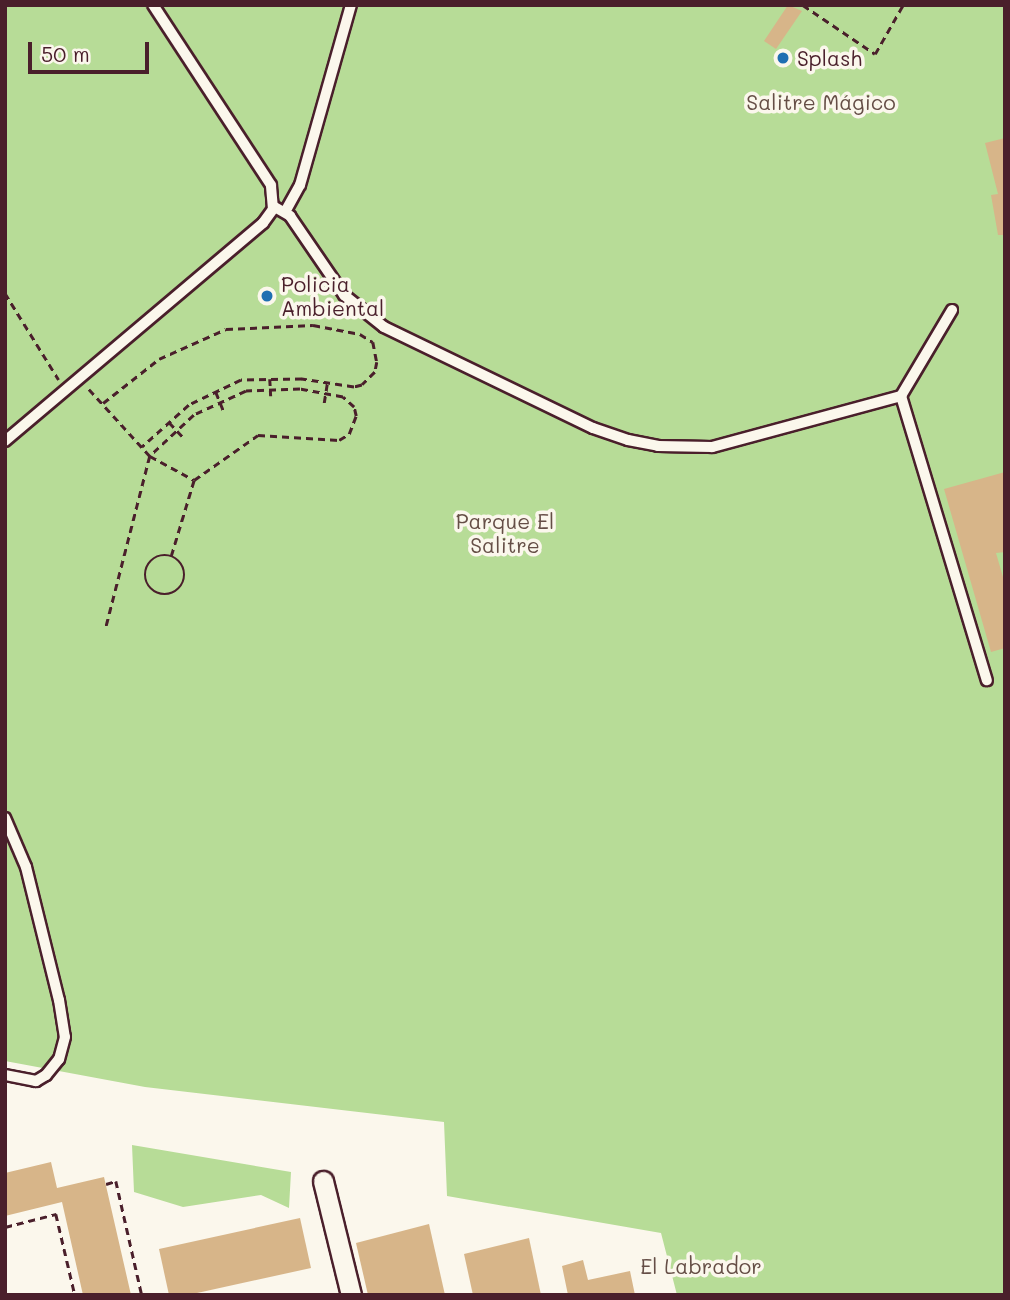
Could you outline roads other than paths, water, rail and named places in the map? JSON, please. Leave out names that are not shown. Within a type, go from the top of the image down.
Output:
[{"type":"street","points":[[323,1181],[351,1295]]},
{"type":"lane","points":[[5,441],[263,223],[273,206],[271,185],[153,5]]},
{"type":"lane","points":[[285,212],[300,185],[351,5]]},
{"type":"lane","points":[[273,206],[285,212],[344,295],[365,315],[445,358],[593,428],[628,440],[658,446],[712,447],[901,396],[952,310]]},
{"type":"lane","points":[[901,396],[987,680]]},
{"type":"lane","points":[[5,818],[26,867],[59,1000],[65,1037],[59,1059],[36,1081],[5,1075]]},
{"type":"place","name":"Splash","points":[[783,58]]},
{"type":"place","name":"Policia Ambiental","points":[[267,296]]},
{"type":"park label","name":"Salitre Mágico","points":[[821,102]]},
{"type":"park label","name":"Parque El Salitre","points":[[505,533]]},
{"type":"park label","name":"El Labrador","points":[[701,1266]]}]
